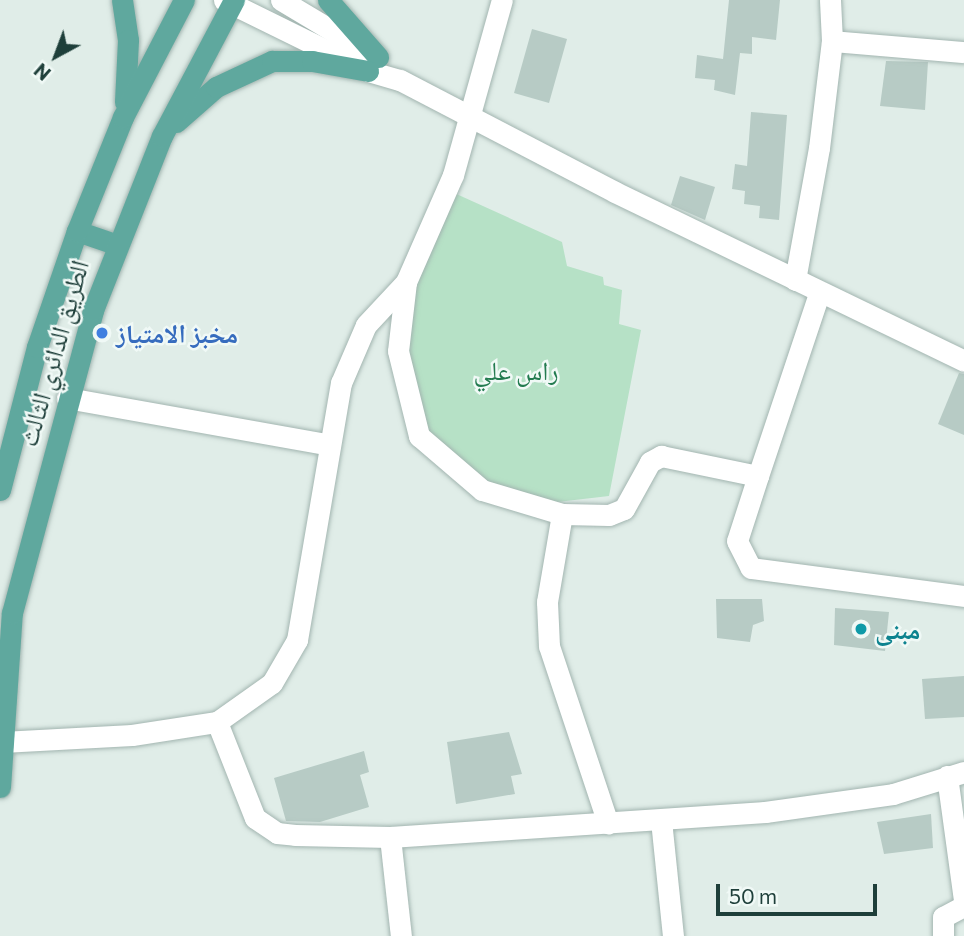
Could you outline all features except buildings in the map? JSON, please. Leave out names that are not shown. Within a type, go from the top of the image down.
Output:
[{"type":"main road","points":[[122,0],[129,72],[123,117]]},
{"type":"main road","name":"الطريق الدائري الثالث","points":[[0,490],[37,347],[77,231],[123,117],[184,0]]},
{"type":"main road","points":[[328,0],[373,64]]},
{"type":"main road","name":"الطريق الدائري الثالث","points":[[0,786],[12,613],[67,398],[115,244],[162,136],[230,1]]},
{"type":"main road","points":[[162,136],[216,87],[272,61],[373,64]]},
{"type":"main road","points":[[77,231],[115,244]]},
{"type":"street","points":[[281,0],[373,64],[472,118],[819,294],[964,361]]},
{"type":"street","points":[[502,0],[472,118],[406,282],[398,351],[419,436],[482,490],[562,514],[609,515],[624,509],[650,462],[661,456],[758,476]]},
{"type":"street","points":[[795,280],[832,41],[830,0]]},
{"type":"street","points":[[230,1],[373,64]]},
{"type":"street","points":[[832,41],[964,52]]},
{"type":"street","points":[[2,742],[132,735],[217,722],[272,683],[298,640],[330,445],[353,349],[376,312],[406,282]]},
{"type":"street","points":[[819,294],[737,541],[751,569],[964,596]]},
{"type":"street","points":[[67,398],[330,445]]},
{"type":"street","points":[[562,514],[547,602],[548,646],[608,823]]},
{"type":"street","points":[[217,722],[255,818],[264,826],[295,835],[390,837],[662,820],[848,801],[956,774],[964,900]]},
{"type":"street","points":[[662,820],[673,936]]},
{"type":"street","points":[[390,837],[401,936]]},
{"type":"street","points":[[943,936],[943,917],[964,906]]},
{"type":"green space","name":"راس علي","points":[[452,192],[562,242],[567,266],[603,277],[604,285],[622,290],[619,324],[641,330],[609,496],[557,502],[484,487],[446,458],[408,401],[406,303]]},
{"type":"place","name":"مخبز اﻻمتياز","points":[[102,333]]},
{"type":"place","name":"مبنى","points":[[861,629]]}]
